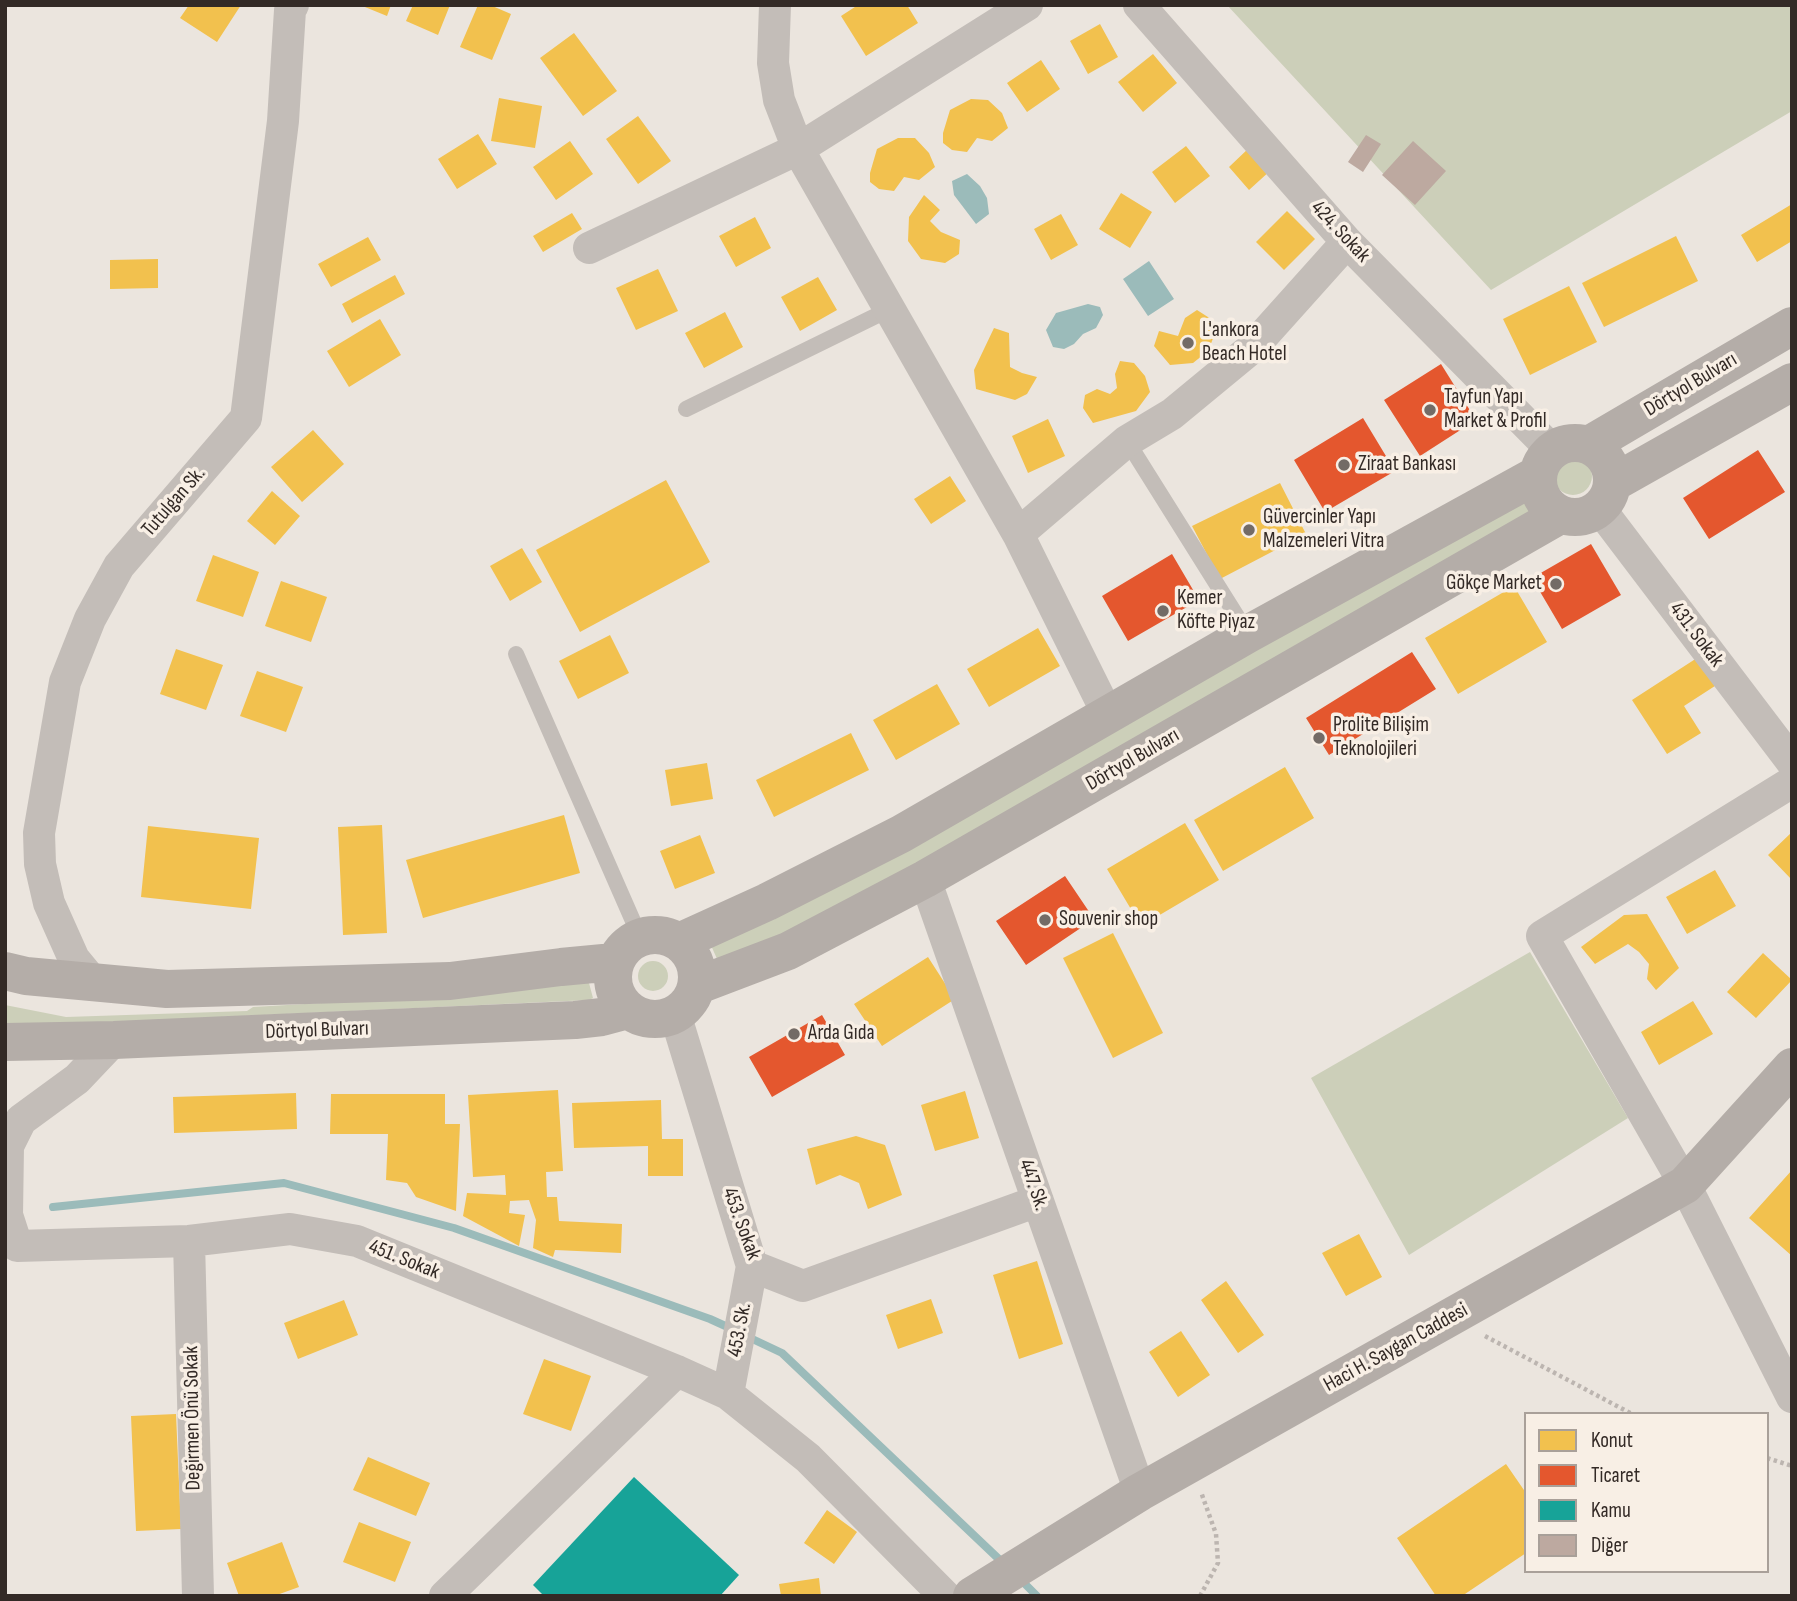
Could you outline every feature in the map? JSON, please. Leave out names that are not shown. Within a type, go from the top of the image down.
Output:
[{"type":"main road","name":"Dörtyol Bulvarı","points":[[1590,445],[1792,326]]},
{"type":"main road","points":[[1545,462],[1542,499],[1560,515],[1581,518],[1606,496],[1792,382]]},
{"type":"main road","points":[[679,942],[767,902],[901,834],[1545,462],[1570,442],[1590,445],[1607,460],[1606,496]]},
{"type":"main road","name":"Dörtyol Bulvarı","points":[[686,1000],[788,951],[925,878],[1560,515]]},
{"type":"main road","points":[[5,971],[26,976],[167,989],[450,981],[561,967],[627,950],[660,935],[679,942],[695,962],[686,1000],[651,1019],[628,1010],[614,989],[627,950]]},
{"type":"main road","name":"Dörtyol Bulvarı","points":[[5,1042],[114,1040],[575,1020],[628,1010]]},
{"type":"main road","name":"Haci H. Saygan Caddesi","points":[[984,1589],[1140,1492],[1685,1185],[1792,1067]]},
{"type":"street","name":"Tutulgan Sk.","points":[[93,982],[74,959],[54,914],[40,864],[40,833],[65,682],[90,619],[119,566],[246,418],[283,121],[290,10],[293,5]]},
{"type":"street","points":[[775,5],[773,63],[779,100],[798,149],[1018,534],[1108,715]]},
{"type":"street","points":[[589,248],[798,149],[1027,5]]},
{"type":"street","name":"424. Sokak","points":[[1139,5],[1545,462]]},
{"type":"street","points":[[1018,534],[1127,441],[1172,414],[1252,348],[1347,242]]},
{"type":"street","name":"431. Sokak","points":[[1606,496],[1792,762]]},
{"type":"street","points":[[1792,782],[1542,936],[1685,1185],[1792,1397]]},
{"type":"street","name":"447. Sk.","points":[[925,878],[1140,1492]]},
{"type":"street","name":"453. Sokak","points":[[686,1000],[752,1266],[803,1286],[1038,1200]]},
{"type":"street","name":"451. Sokak","points":[[114,1040],[77,1079],[21,1121],[8,1146],[7,1215],[17,1246],[189,1241],[290,1229],[357,1241],[728,1394],[808,1458],[945,1596]]},
{"type":"street","name":"Değirmen Önü Sokak","points":[[189,1241],[198,1596]]},
{"type":"street","name":"453. Sk.","points":[[728,1394],[752,1266]]},
{"type":"street","points":[[445,1596],[677,1371]]},
{"type":"lane","points":[[686,409],[890,309]]},
{"type":"lane","points":[[1127,441],[1248,634]]},
{"type":"lane","points":[[516,654],[627,950]]},
{"type":"path","points":[[1450,1318],[1628,1412]]},
{"type":"path","points":[[1769,1459],[1792,1466]]},
{"type":"path","points":[[1191,1463],[1216,1534],[1218,1563],[1200,1596]]},
{"type":"green space","points":[[1227,5],[1792,5],[1792,111],[1491,290]]},
{"type":"green space","points":[[1573,457],[1586,463],[1592,476],[1586,489],[1573,495],[1560,489],[1554,476],[1560,463]]},
{"type":"green space","points":[[1525,489],[1537,509],[921,862],[778,937],[718,961],[709,941]]},
{"type":"green space","points":[[1530,952],[1628,1118],[1409,1255],[1311,1078]]},
{"type":"green space","points":[[653,961],[664,965],[668,976],[664,987],[653,991],[642,987],[638,976],[642,965]]},
{"type":"green space","points":[[560,983],[589,983],[593,998],[5,1027],[5,1005],[66,1017],[247,1011],[253,1007],[511,992]]},
{"type":"water","points":[[967,174],[980,186],[987,198],[989,214],[976,224],[954,195],[952,181]]},
{"type":"water","points":[[1149,261],[1174,299],[1148,316],[1123,279]]},
{"type":"water","points":[[1088,304],[1100,307],[1103,315],[1096,328],[1083,334],[1074,344],[1064,349],[1053,347],[1046,330],[1056,313]]},
{"type":"building: Konut","points":[[189,5],[241,5],[217,42],[180,18]]},
{"type":"building: Konut","points":[[360,5],[391,5],[387,16]]},
{"type":"building: Konut","points":[[413,5],[450,5],[438,35],[406,21]]},
{"type":"building: Konut","points":[[478,5],[490,5],[511,14],[492,60],[460,47]]},
{"type":"building: Konut","points":[[858,5],[907,5],[918,23],[866,56],[841,16]]},
{"type":"building: Konut","points":[[1100,24],[1118,57],[1088,74],[1070,41]]},
{"type":"building: Konut","points":[[574,33],[617,91],[583,116],[540,58]]},
{"type":"building: Konut","points":[[1153,54],[1177,83],[1143,112],[1118,82]]},
{"type":"building: Konut","points":[[1041,60],[1060,89],[1027,112],[1007,83]]},
{"type":"building: Konut","points":[[499,98],[542,106],[535,148],[491,141]]},
{"type":"building: Konut","points":[[971,99],[988,100],[1002,113],[1008,128],[992,141],[977,138],[967,152],[952,150],[943,143],[950,110]]},
{"type":"building: Konut","points":[[638,116],[671,161],[638,184],[606,139]]},
{"type":"building: Konut","points":[[478,134],[497,164],[457,189],[438,159]]},
{"type":"building: Konut","points":[[898,138],[915,138],[929,153],[935,167],[919,180],[904,177],[894,191],[879,189],[870,182],[877,149]]},
{"type":"building: Konut","points":[[570,141],[593,174],[556,200],[533,167]]},
{"type":"building: Konut","points":[[1186,146],[1210,176],[1175,203],[1152,172]]},
{"type":"building: Konut","points":[[1250,147],[1271,170],[1249,190],[1229,167]]},
{"type":"building: Konut","points":[[1121,193],[1152,212],[1130,248],[1099,229]]},
{"type":"building: Konut","points":[[924,195],[940,210],[930,221],[941,232],[960,240],[959,254],[945,263],[921,259],[908,241],[909,217]]},
{"type":"building: Konut","points":[[1792,204],[1792,241],[1757,262],[1741,235]]},
{"type":"building: Konut","points":[[1287,211],[1315,239],[1284,270],[1256,242]]},
{"type":"building: Konut","points":[[572,213],[582,229],[543,252],[533,236]]},
{"type":"building: Konut","points":[[1061,214],[1078,245],[1051,260],[1034,229]]},
{"type":"building: Konut","points":[[755,217],[771,248],[736,267],[719,236]]},
{"type":"building: Konut","points":[[1676,236],[1698,281],[1604,327],[1582,283]]},
{"type":"building: Konut","points":[[368,237],[381,260],[331,287],[318,264]]},
{"type":"building: Konut","points":[[158,259],[158,288],[110,289],[110,260]]},
{"type":"building: Konut","points":[[658,269],[678,311],[636,330],[616,288]]},
{"type":"building: Konut","points":[[395,275],[405,294],[352,323],[342,304]]},
{"type":"building: Konut","points":[[818,277],[837,310],[800,331],[781,297]]},
{"type":"building: Konut","points":[[1569,286],[1597,342],[1530,375],[1503,319]]},
{"type":"building: Konut","points":[[1197,310],[1211,319],[1214,336],[1208,351],[1193,363],[1170,365],[1154,346],[1159,331],[1178,336],[1185,318]]},
{"type":"building: Konut","points":[[725,312],[743,347],[704,368],[685,333]]},
{"type":"building: Konut","points":[[380,319],[401,355],[349,387],[327,351]]},
{"type":"building: Konut","points":[[994,328],[1009,333],[1010,367],[1037,377],[1027,394],[1015,400],[976,389],[974,370]]},
{"type":"building: Konut","points":[[1120,361],[1134,363],[1145,376],[1150,392],[1136,411],[1093,423],[1083,408],[1085,395],[1097,389],[1110,394],[1117,388],[1115,374]]},
{"type":"building: Konut","points":[[1048,419],[1065,456],[1028,473],[1012,436]]},
{"type":"building: Konut","points":[[313,430],[344,464],[302,502],[271,467]]},
{"type":"building: Konut","points":[[950,476],[966,501],[931,524],[914,499]]},
{"type":"building: Konut","points":[[666,480],[710,562],[580,632],[536,550]]},
{"type":"building: Konut","name":"Güvercinler Yapı Malzemeleri Vitra","points":[[1280,483],[1306,534],[1220,579],[1192,526]]},
{"type":"building: Konut","points":[[272,491],[300,516],[275,545],[247,521]]},
{"type":"building: Konut","points":[[522,548],[542,582],[510,601],[490,566]]},
{"type":"building: Konut","points":[[213,555],[259,572],[243,617],[196,601]]},
{"type":"building: Konut","points":[[281,581],[327,597],[311,642],[265,626]]},
{"type":"building: Konut","points":[[1514,586],[1547,642],[1458,694],[1425,638]]},
{"type":"building: Konut","points":[[1038,628],[1060,666],[989,707],[967,669]]},
{"type":"building: Konut","points":[[610,635],[629,673],[578,699],[559,661]]},
{"type":"building: Konut","points":[[176,649],[223,665],[206,710],[160,694]]},
{"type":"building: Konut","points":[[1700,656],[1718,684],[1684,706],[1701,733],[1667,754],[1632,700]]},
{"type":"building: Konut","points":[[257,671],[303,687],[286,732],[240,716]]},
{"type":"building: Konut","points":[[937,684],[960,724],[896,760],[873,720]]},
{"type":"building: Konut","points":[[851,733],[869,770],[774,817],[756,780]]},
{"type":"building: Konut","points":[[707,763],[713,799],[671,806],[665,770]]},
{"type":"building: Konut","points":[[1285,767],[1314,818],[1223,871],[1194,820]]},
{"type":"building: Konut","points":[[564,815],[580,873],[423,918],[406,860]]},
{"type":"building: Konut","points":[[1185,823],[1219,880],[1141,926],[1107,869]]},
{"type":"building: Konut","points":[[382,825],[387,933],[343,935],[338,827]]},
{"type":"building: Konut","points":[[148,826],[259,838],[251,909],[141,897]]},
{"type":"building: Konut","points":[[1792,832],[1792,880],[1768,855]]},
{"type":"building: Konut","points":[[700,835],[715,873],[675,889],[660,851]]},
{"type":"building: Konut","points":[[1715,870],[1736,906],[1687,934],[1666,897]]},
{"type":"building: Konut","points":[[1647,914],[1679,968],[1656,990],[1647,979],[1649,964],[1628,944],[1595,964],[1581,947],[1624,915]]},
{"type":"building: Konut","points":[[1113,933],[1163,1033],[1113,1058],[1063,958]]},
{"type":"building: Konut","points":[[1763,953],[1792,980],[1756,1018],[1727,992]]},
{"type":"building: Konut","points":[[928,957],[955,999],[882,1046],[854,1004]]},
{"type":"building: Konut","points":[[1693,1001],[1713,1034],[1659,1065],[1641,1032]]},
{"type":"building: Konut","points":[[558,1090],[563,1171],[546,1172],[547,1197],[557,1197],[559,1221],[622,1224],[621,1253],[555,1250],[553,1257],[533,1248],[536,1220],[529,1200],[510,1201],[509,1213],[525,1215],[519,1246],[463,1216],[467,1193],[506,1195],[505,1175],[473,1177],[468,1095]]},
{"type":"building: Konut","points":[[965,1091],[979,1138],[935,1151],[921,1105]]},
{"type":"building: Konut","points":[[296,1093],[297,1129],[174,1133],[173,1097]]},
{"type":"building: Konut","points":[[331,1094],[445,1094],[445,1124],[460,1124],[456,1211],[416,1197],[407,1183],[386,1180],[388,1134],[330,1134]]},
{"type":"building: Konut","points":[[661,1100],[662,1139],[683,1139],[683,1176],[648,1176],[648,1146],[574,1148],[572,1103]]},
{"type":"building: Konut","points":[[856,1136],[885,1145],[902,1195],[868,1209],[859,1183],[840,1175],[816,1185],[807,1149]]},
{"type":"building: Konut","points":[[1792,1170],[1792,1256],[1749,1218]]},
{"type":"building: Konut","points":[[1359,1234],[1382,1277],[1346,1296],[1322,1253]]},
{"type":"building: Konut","points":[[1037,1261],[1063,1344],[1019,1359],[993,1275]]},
{"type":"building: Konut","points":[[1226,1281],[1264,1335],[1238,1353],[1201,1300]]},
{"type":"building: Konut","points":[[931,1299],[943,1333],[898,1349],[886,1315]]},
{"type":"building: Konut","points":[[344,1300],[358,1335],[298,1359],[284,1323]]},
{"type":"building: Konut","points":[[1181,1331],[1210,1375],[1178,1397],[1149,1352]]},
{"type":"building: Konut","points":[[544,1359],[591,1376],[571,1431],[523,1414]]},
{"type":"building: Konut","points":[[176,1414],[181,1529],[136,1531],[131,1416]]},
{"type":"building: Konut","points":[[368,1457],[430,1483],[416,1516],[353,1490]]},
{"type":"building: Konut","points":[[1506,1464],[1524,1490],[1524,1554],[1462,1596],[1436,1596],[1397,1538]]},
{"type":"building: Konut","points":[[827,1510],[857,1532],[834,1564],[804,1543]]},
{"type":"building: Konut","points":[[359,1522],[411,1542],[395,1582],[343,1562]]},
{"type":"building: Konut","points":[[282,1542],[299,1587],[274,1596],[239,1596],[227,1563]]},
{"type":"building: Konut","points":[[819,1578],[821,1596],[781,1596],[779,1584]]},
{"type":"building: Ticaret","name":"Tayfun Yapı Market & Profil","points":[[1441,364],[1476,420],[1420,456],[1384,400]]},
{"type":"building: Ticaret","points":[[1363,418],[1395,471],[1325,512],[1294,460]]},
{"type":"building: Ticaret","points":[[1758,450],[1785,492],[1709,539],[1683,498]]},
{"type":"building: Ticaret","points":[[1591,544],[1621,595],[1562,629],[1532,578]]},
{"type":"building: Ticaret","points":[[1172,554],[1199,600],[1128,641],[1102,596]]},
{"type":"building: Ticaret","points":[[1412,652],[1436,689],[1329,755],[1306,718]]},
{"type":"building: Ticaret","name":"Souvenir shop","points":[[1065,876],[1094,919],[1026,965],[996,921]]},
{"type":"building: Ticaret","points":[[822,1015],[845,1055],[772,1097],[749,1057]]},
{"type":"building: Kamu","points":[[634,1477],[739,1575],[720,1596],[544,1596],[533,1585]]},
{"type":"building: Diğer","points":[[1366,135],[1381,144],[1363,172],[1348,162]]},
{"type":"building: Diğer","points":[[1413,141],[1446,171],[1415,205],[1382,175]]},
{"type":"waterway","points":[[53,1207],[284,1183],[454,1228],[732,1329]]},
{"type":"waterway","points":[[746,1336],[782,1353],[1003,1563]]},
{"type":"waterway","points":[[1020,1579],[1037,1596]]},
{"type":"place","name":"L'ankora Beach Hotel","points":[[1188,343]]},
{"type":"place","name":"Tayfun Yapı Market & Profil","points":[[1430,410]]},
{"type":"place","name":"Ziraat Bankası","points":[[1344,465]]},
{"type":"place","name":"Güvercinler Yapı Malzemeleri Vitra","points":[[1249,530]]},
{"type":"place","name":"Gökçe Market","points":[[1556,584]]},
{"type":"place","name":"Kemer Köfte Piyaz","points":[[1163,611]]},
{"type":"place","name":"Prolite Bilişim Teknolojileri","points":[[1319,738]]},
{"type":"place","name":"Souvenir shop","points":[[1045,920]]},
{"type":"place","name":"Arda Gıda","points":[[794,1034]]}]
